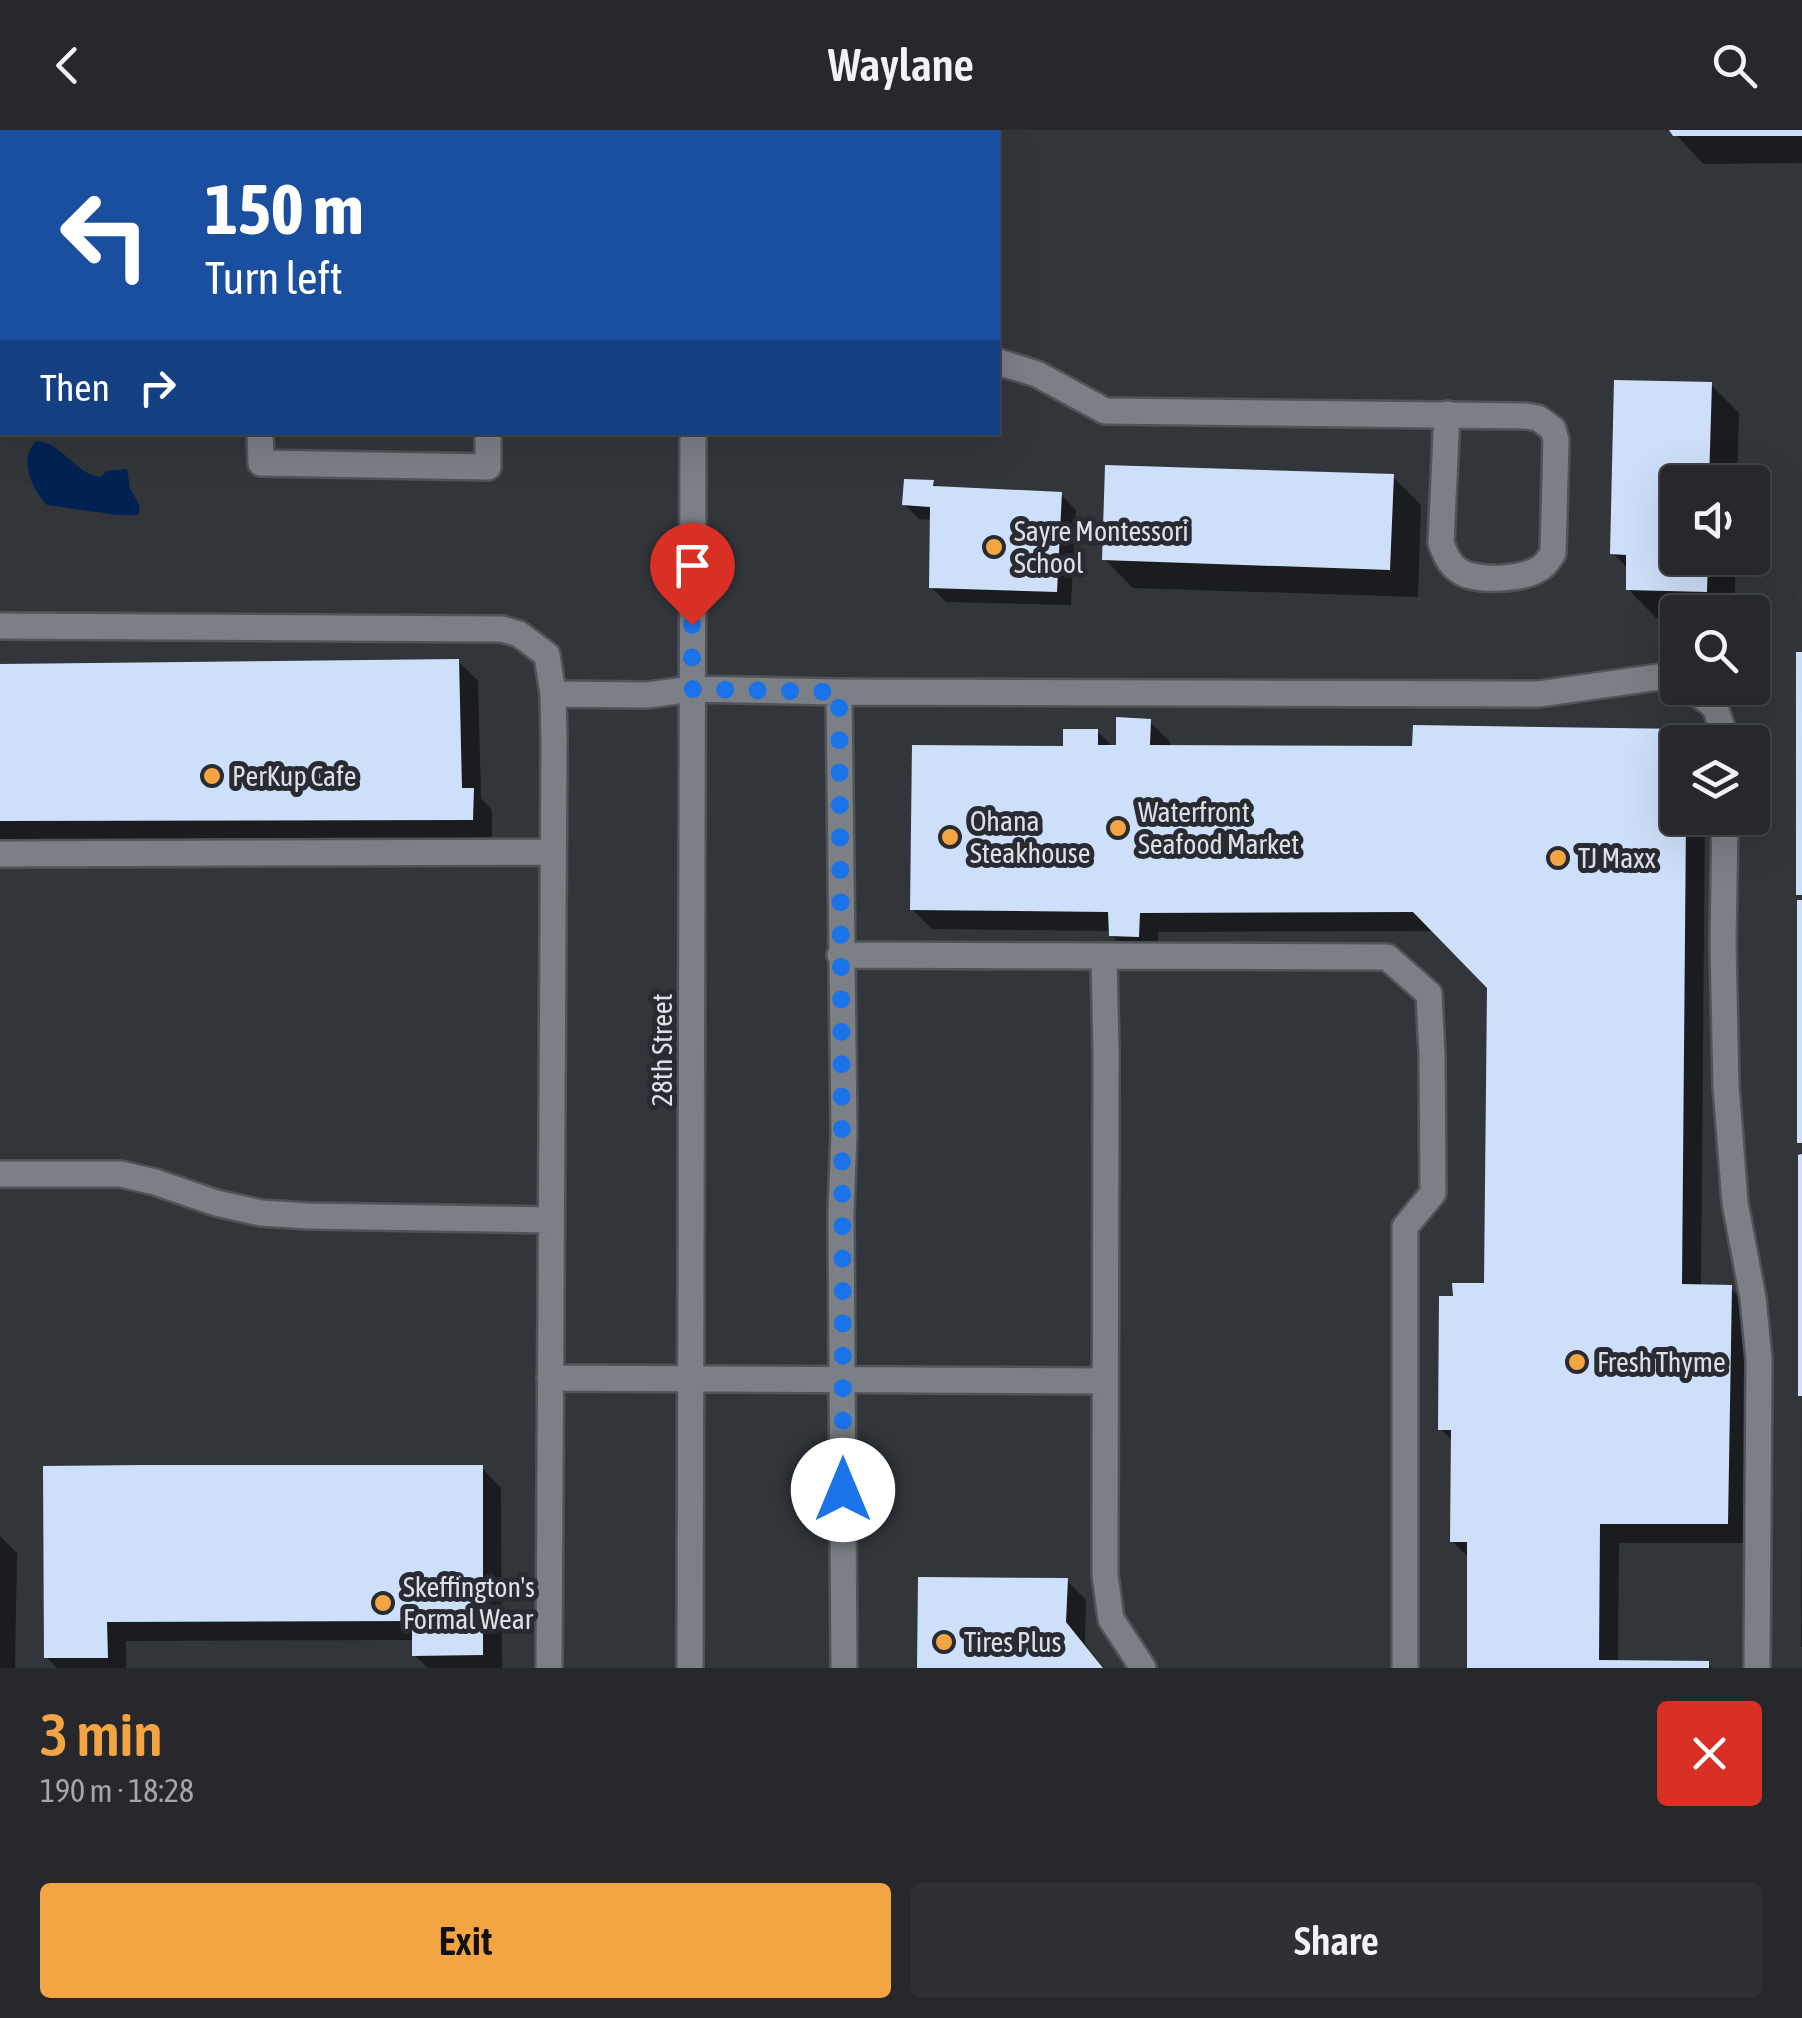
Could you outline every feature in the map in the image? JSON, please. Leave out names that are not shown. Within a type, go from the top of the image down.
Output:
[{"type":"street","points":[[1000,363],[1036,374],[1105,411],[1446,414],[1538,418],[1553,429],[1556,440],[1552,553],[1534,572],[1520,577],[1474,578],[1462,574],[1446,557],[1441,543],[1446,414]]},
{"type":"street","points":[[260,435],[261,464],[488,467],[488,435]]},
{"type":"street","name":"28th Street","points":[[690,1668],[693,435]]},
{"type":"street","points":[[0,626],[502,628],[519,634],[547,656],[553,694],[548,1668]]},
{"type":"street","points":[[553,694],[648,695],[692,689],[1540,694],[1660,677]]},
{"type":"street","points":[[839,692],[844,1668]]},
{"type":"street","points":[[1726,835],[1726,1086],[1735,1203],[1759,1360],[1757,1668]]},
{"type":"street","points":[[0,854],[553,852]]},
{"type":"street","points":[[840,955],[1387,957],[1429,994],[1433,1193],[1405,1227],[1405,1668]]},
{"type":"street","points":[[1104,957],[1105,1576],[1111,1619],[1143,1668]]},
{"type":"street","points":[[0,1174],[121,1174],[261,1213],[550,1220]]},
{"type":"street","points":[[550,1378],[1105,1381]]},
{"type":"water","points":[[36,441],[54,447],[91,475],[100,477],[107,471],[127,469],[130,488],[140,506],[138,515],[47,505],[29,474],[28,457]]},
{"type":"building","points":[[1669,130],[1802,130],[1802,136],[1673,136]]},
{"type":"building","points":[[1614,380],[1712,382],[1710,465],[1660,465],[1660,575],[1708,575],[1707,592],[1626,590],[1626,555],[1610,554]]},
{"type":"building","points":[[1105,465],[1394,474],[1390,570],[1102,560]]},
{"type":"building","name":"Sayre Montessori School","points":[[904,479],[934,480],[933,486],[1062,492],[1057,592],[929,588],[930,507],[902,505]]},
{"type":"building","points":[[1796,652],[1802,652],[1802,895],[1796,895]]},
{"type":"building","points":[[459,659],[462,788],[474,788],[473,820],[0,821],[0,664]]},
{"type":"building","points":[[1116,717],[1151,719],[1150,745],[1412,746],[1413,725],[1660,729],[1660,835],[1686,835],[1682,1284],[1732,1285],[1728,1524],[1600,1524],[1599,1660],[1709,1661],[1709,1668],[1467,1668],[1467,1542],[1450,1542],[1451,1430],[1438,1430],[1439,1296],[1453,1296],[1452,1283],[1484,1283],[1487,988],[1413,912],[1140,913],[1139,937],[1109,936],[1108,912],[910,910],[912,745],[1063,746],[1063,729],[1098,729],[1098,745],[1116,745]]},
{"type":"building","points":[[1797,900],[1802,900],[1802,1143],[1797,1143]]},
{"type":"building","points":[[1802,1154],[1802,1396],[1798,1396],[1798,1155]]},
{"type":"building","points":[[483,1465],[483,1655],[412,1656],[412,1621],[107,1622],[108,1658],[44,1658],[43,1466]]},
{"type":"building","points":[[918,1577],[1068,1578],[1066,1622],[1103,1668],[917,1668]]},
{"type":"place","name":"Sayre Montessori School","points":[[994,547]]},
{"type":"place","name":"PerKup Cafe","points":[[212,776]]},
{"type":"place","name":"Waterfront Seafood Market","points":[[1118,828]]},
{"type":"place","name":"Ohana Steakhouse","points":[[950,837]]},
{"type":"place","name":"TJ Maxx","points":[[1558,858]]},
{"type":"place","name":"Fresh Thyme","points":[[1577,1362]]},
{"type":"place","name":"Skeffington's Formal Wear","points":[[383,1603]]},
{"type":"place","name":"Tires Plus","points":[[944,1642]]},
{"type":"route","points":[[692,625],[692,689],[839,692],[843,1490]]}]
